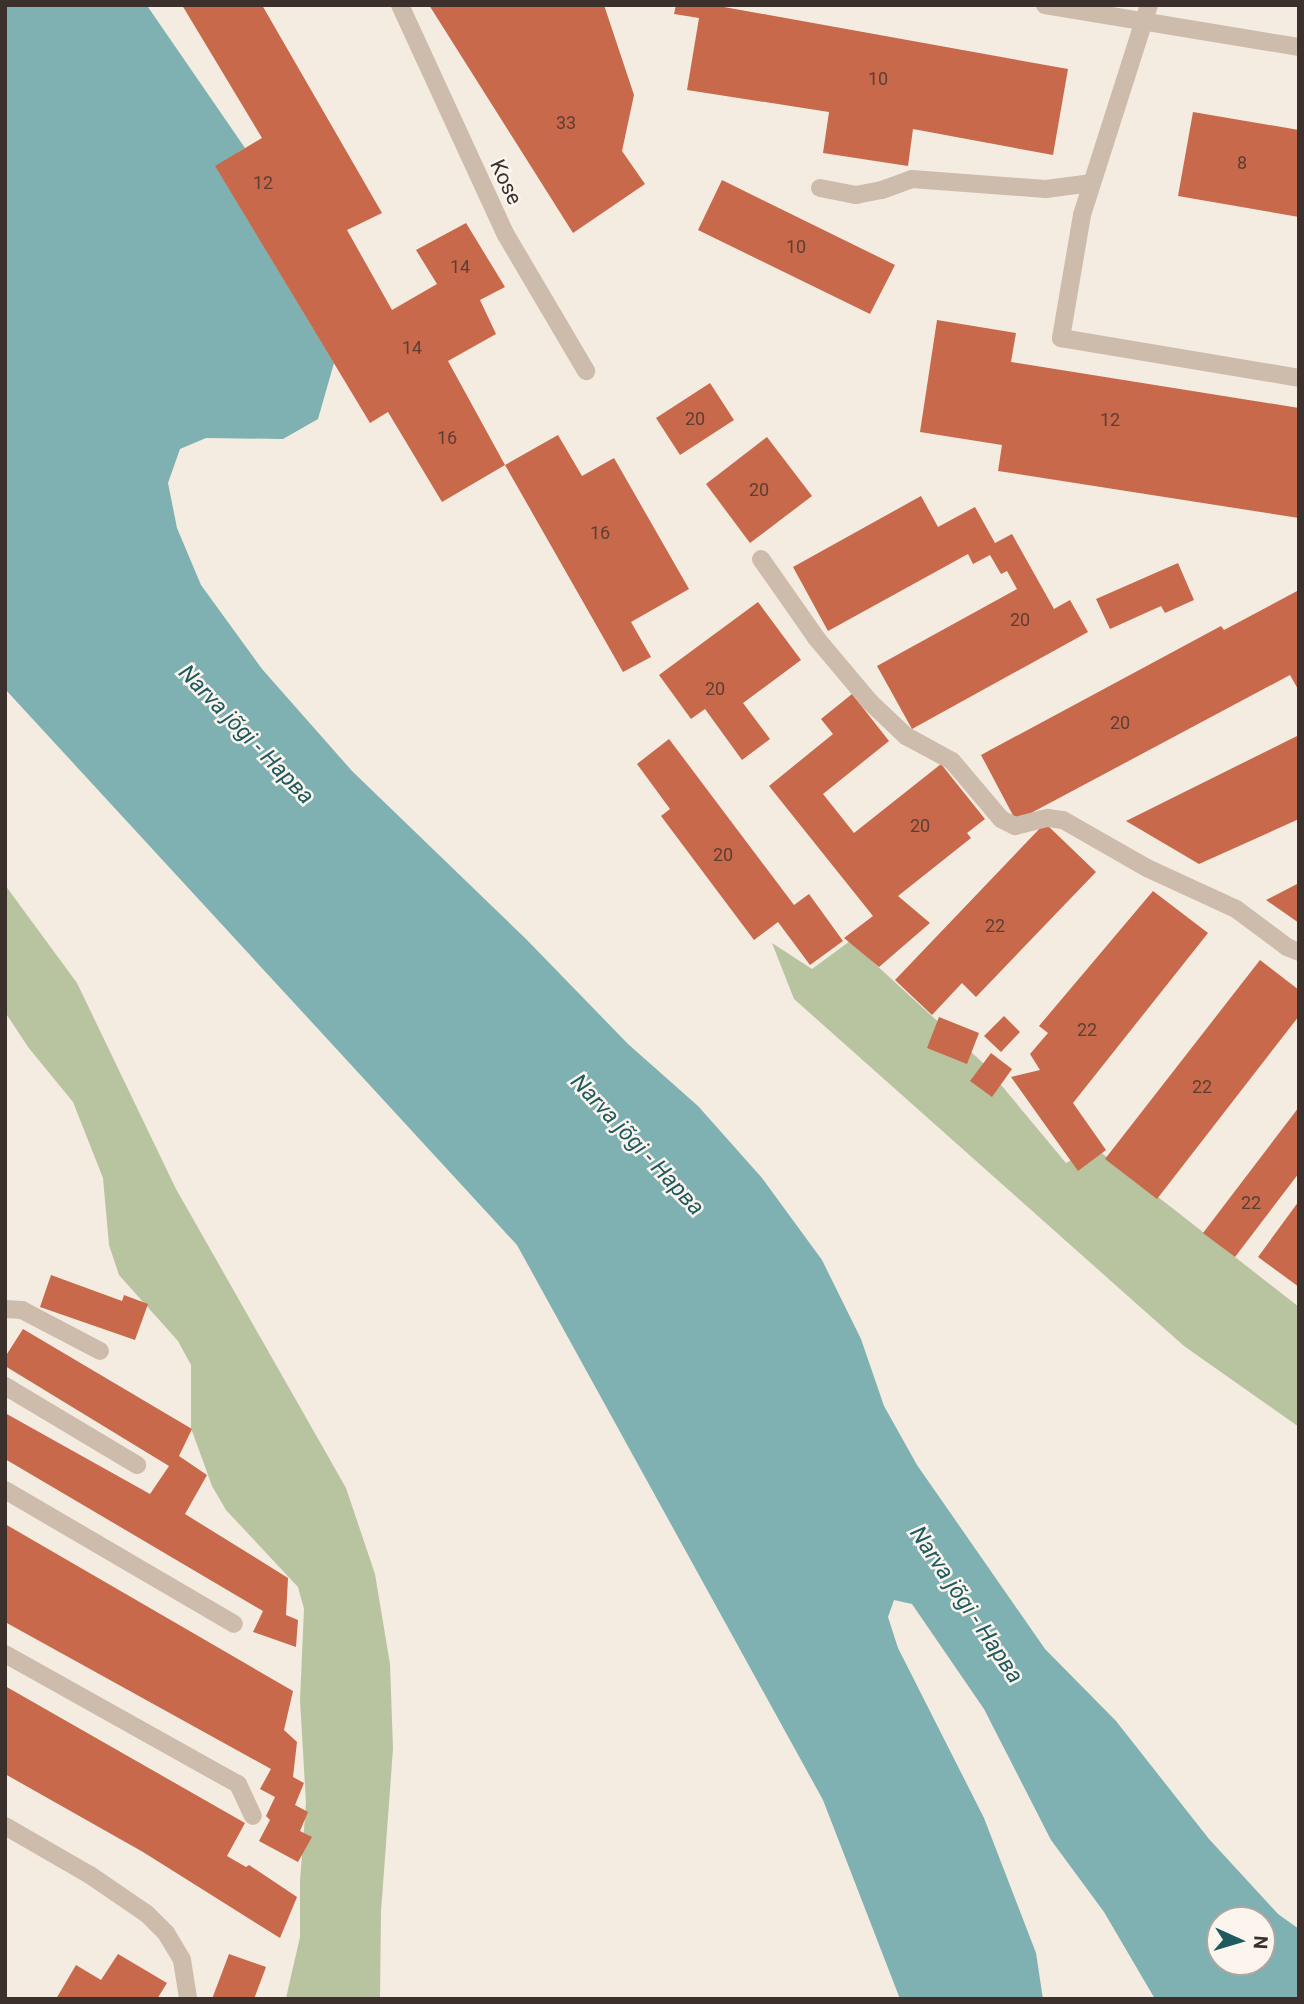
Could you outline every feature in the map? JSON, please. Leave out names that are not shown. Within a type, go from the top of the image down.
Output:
[{"type":"street","name":"Kose","points":[[400,5],[506,234],[586,371]]},
{"type":"street","points":[[1045,5],[1148,14],[1299,47]]},
{"type":"street","points":[[1148,14],[1082,215],[1061,338],[1299,378]]},
{"type":"street","points":[[820,188],[856,195],[882,190],[912,179],[1046,189],[1091,183]]},
{"type":"street","points":[[761,559],[817,639],[870,702],[906,736],[952,761],[1001,819],[1015,827],[1048,818],[1063,820],[1147,868],[1236,909],[1287,947],[1299,951]]},
{"type":"street","points":[[5,1309],[22,1310],[100,1351]]},
{"type":"street","points":[[5,1386],[137,1465]]},
{"type":"street","points":[[5,1490],[234,1624]]},
{"type":"street","points":[[5,1654],[238,1784],[253,1816]]},
{"type":"street","points":[[5,1826],[90,1875],[147,1914],[166,1933],[182,1960],[188,1999]]},
{"type":"green space","points":[[5,885],[77,983],[176,1189],[346,1488],[375,1574],[390,1664],[393,1749],[381,1912],[380,1999],[286,1998],[300,1937],[300,1881],[306,1803],[300,1700],[304,1609],[298,1587],[226,1510],[212,1486],[191,1428],[191,1365],[178,1341],[119,1275],[109,1245],[103,1178],[73,1102],[28,1047],[5,1012]]},
{"type":"green space","points":[[850,941],[982,1062],[1066,1163],[1094,1147],[1299,1307],[1299,1427],[1184,1346],[794,999],[772,943],[812,969]]},
{"type":"water","name":"Narva jõgi - Нарва","points":[[5,5],[148,7],[245,148],[216,167],[334,363],[318,419],[283,439],[206,438],[180,449],[168,483],[177,528],[201,585],[262,669],[352,771],[527,940],[628,1044],[698,1106],[762,1178],[822,1260],[861,1339],[884,1406],[917,1465],[1045,1649],[1116,1721],[1209,1839],[1271,1906],[1206,1906],[1206,1976],[1276,1976],[1276,1912],[1299,1929],[1299,1999],[1155,1999],[1104,1912],[1051,1840],[984,1709],[912,1604],[894,1600],[888,1617],[898,1648],[984,1818],[1036,1953],[1043,1999],[900,1999],[823,1800],[517,1245],[5,689]]},
{"type":"building","points":[[182,5],[262,5],[382,213],[347,230],[392,310],[437,284],[416,250],[466,223],[505,287],[480,300],[496,334],[448,361],[505,465],[442,502],[388,412],[370,423],[215,166],[262,138]]},
{"type":"building","points":[[429,5],[604,5],[634,95],[622,151],[645,184],[573,233]]},
{"type":"building","points":[[676,5],[713,5],[1068,69],[1053,155],[913,129],[908,166],[823,153],[829,112],[687,90],[699,18],[674,14]]},
{"type":"building","points":[[1193,112],[1299,130],[1299,217],[1178,196]]},
{"type":"building","points":[[722,180],[895,265],[870,314],[698,230]]},
{"type":"building","points":[[937,320],[1016,333],[1011,362],[1299,408],[1299,518],[998,471],[1002,445],[920,432]]},
{"type":"building","points":[[710,383],[734,420],[680,455],[656,418]]},
{"type":"building","points":[[558,435],[582,476],[614,458],[689,589],[631,622],[651,657],[623,672],[505,465]]},
{"type":"building","points":[[767,437],[812,496],[750,543],[706,484]]},
{"type":"building","points":[[921,496],[938,527],[975,507],[995,543],[1012,534],[1054,609],[1070,600],[1088,632],[912,729],[877,666],[1017,589],[1007,571],[1001,574],[990,555],[973,564],[968,554],[828,631],[793,567]]},
{"type":"building","points":[[1178,563],[1194,600],[1165,613],[1161,606],[1110,629],[1096,599]]},
{"type":"building","points":[[1299,590],[1299,691],[1290,675],[1016,821],[981,755],[1221,626],[1224,630]]},
{"type":"building","points":[[758,602],[801,660],[743,703],[770,739],[742,760],[705,709],[691,719],[659,675]]},
{"type":"building","points":[[852,694],[889,741],[823,794],[854,833],[941,764],[985,819],[967,833],[971,838],[898,896],[930,923],[879,967],[844,938],[873,916],[769,786],[833,734],[821,719]]},
{"type":"building","points":[[1299,735],[1299,819],[1199,864],[1126,821]]},
{"type":"building","points":[[669,739],[794,905],[809,894],[843,941],[810,965],[778,922],[754,940],[661,816],[670,809],[637,764]]},
{"type":"building","points":[[1045,823],[1096,872],[976,997],[962,983],[932,1015],[895,980]]},
{"type":"building","points":[[1299,883],[1299,923],[1266,900]]},
{"type":"building","points":[[1153,891],[1208,933],[1073,1103],[1106,1150],[1078,1171],[1011,1077],[1040,1070],[1030,1054],[1048,1033],[1039,1026]]},
{"type":"building","points":[[1260,960],[1299,990],[1299,1016],[1157,1199],[1105,1159]]},
{"type":"building","points":[[1004,1016],[1020,1032],[1001,1052],[984,1036]]},
{"type":"building","points":[[939,1017],[979,1033],[967,1064],[927,1048]]},
{"type":"building","points":[[991,1053],[1012,1069],[992,1097],[970,1081]]},
{"type":"building","points":[[1299,1107],[1299,1173],[1235,1257],[1203,1233]]},
{"type":"building","points":[[1299,1201],[1299,1287],[1258,1257]]},
{"type":"building","points":[[51,1275],[122,1301],[124,1295],[148,1304],[135,1340],[40,1307]]},
{"type":"building","points":[[23,1329],[192,1429],[179,1456],[207,1475],[185,1514],[288,1578],[286,1615],[298,1620],[296,1647],[253,1632],[263,1611],[5,1459],[5,1413],[150,1494],[169,1466],[5,1366],[5,1357]]},
{"type":"building","points":[[5,1524],[293,1691],[284,1730],[297,1742],[293,1777],[304,1783],[295,1805],[308,1812],[300,1831],[312,1837],[298,1862],[259,1841],[270,1820],[266,1816],[275,1797],[260,1789],[271,1769],[5,1622]]},
{"type":"building","points":[[5,1686],[245,1823],[227,1856],[246,1867],[249,1865],[297,1897],[280,1938],[143,1852],[5,1774]]},
{"type":"building","points":[[118,1954],[167,1983],[157,1999],[56,1999],[76,1965],[101,1980]]},
{"type":"building","points":[[229,1954],[266,1967],[254,1999],[212,1999]]}]
